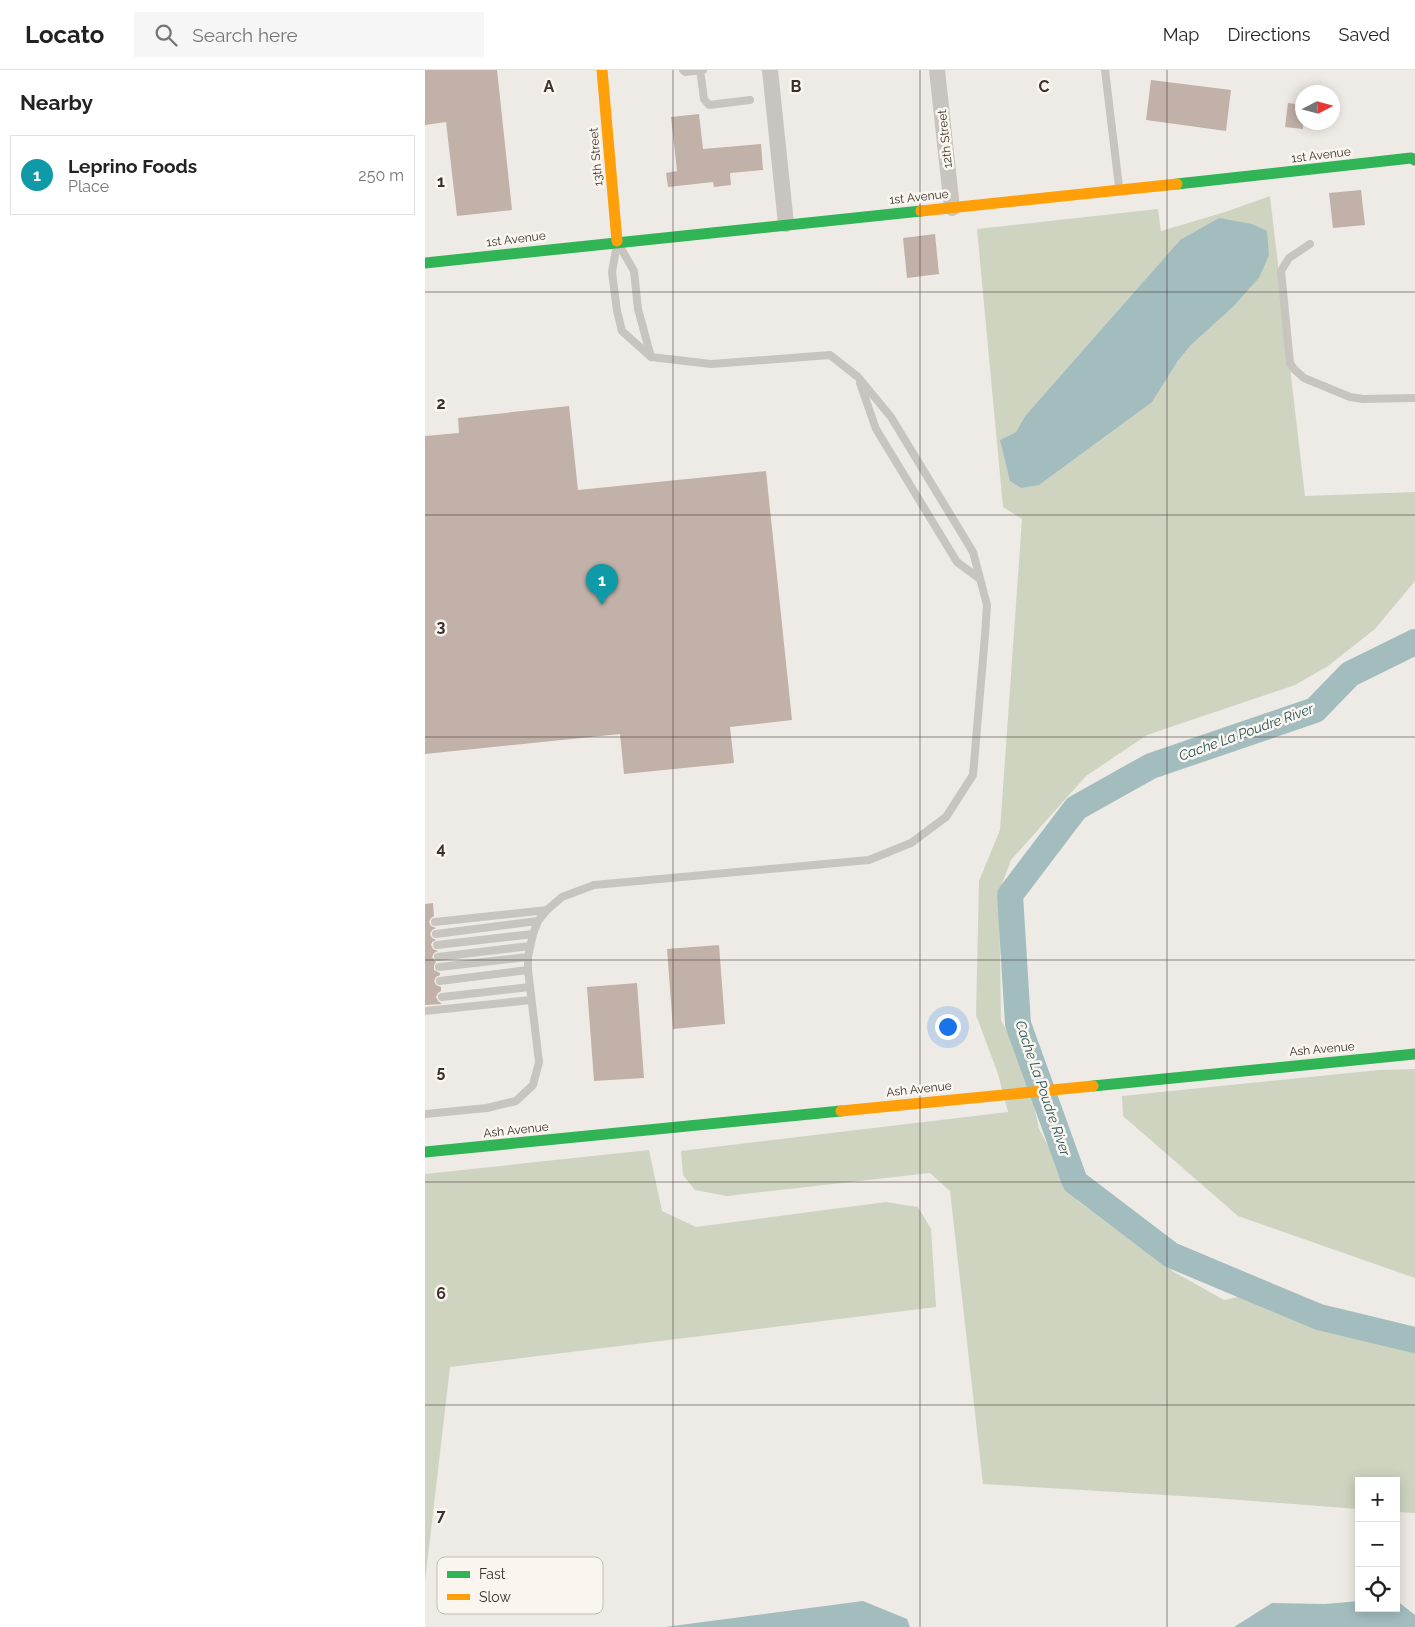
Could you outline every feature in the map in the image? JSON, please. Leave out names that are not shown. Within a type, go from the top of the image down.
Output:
[{"type":"street","name":"13th Street","points":[[602,70],[617,241]]},
{"type":"street","points":[[770,70],[786,224]]},
{"type":"street","name":"12th Street","points":[[937,70],[952,208]]},
{"type":"street","name":"1st Avenue","points":[[425,263],[617,241],[1270,175],[1411,158],[1415,160]]},
{"type":"street","name":"Ash Avenue","points":[[425,1152],[1415,1054]]},
{"type":"lane","points":[[683,70],[685,72],[702,70],[704,99],[709,105],[749,100]]},
{"type":"lane","points":[[1105,70],[1120,190]]},
{"type":"lane","points":[[617,241],[634,271],[638,309],[651,357]]},
{"type":"lane","points":[[425,1114],[487,1108],[516,1101],[533,1086],[539,1062],[531,1000],[528,956],[538,921],[562,897],[595,885],[869,860],[911,843],[946,817],[973,775],[987,605],[973,552],[891,417],[858,377],[830,355],[711,364],[651,357],[622,331],[617,312],[612,272],[617,241]]},
{"type":"lane","points":[[1310,244],[1289,258],[1281,271],[1290,363],[1293,369],[1304,378],[1350,397],[1363,399],[1415,398]]},
{"type":"lane","points":[[858,377],[875,430],[957,562],[979,579]]},
{"type":"lane","points":[[435,922],[547,910]]},
{"type":"lane","points":[[436,934],[538,921]]},
{"type":"lane","points":[[437,945],[533,934]]},
{"type":"lane","points":[[438,957],[530,946]]},
{"type":"lane","points":[[439,967],[528,956]]},
{"type":"lane","points":[[441,980],[528,970]]},
{"type":"lane","points":[[442,997],[530,987]]},
{"type":"lane","points":[[425,1011],[531,1000]]},
{"type":"green space","points":[[1270,196],[1305,496],[1415,492],[1415,581],[1375,629],[1328,666],[1295,685],[1147,735],[1086,776],[1011,860],[999,892],[1001,1020],[1027,1071],[1039,1129],[1078,1201],[1174,1272],[1224,1300],[1242,1296],[1325,1325],[1415,1346],[1415,1513],[1400,1512],[1400,1477],[1355,1477],[1355,1509],[983,1484],[950,1191],[930,1173],[727,1196],[695,1190],[683,1175],[681,1151],[1008,1112],[998,1074],[976,1015],[979,881],[1000,830],[1022,519],[1003,507],[977,229],[1158,209],[1161,231]],"holes":[[[1180,240],[1259,278],[1234,306],[1191,345],[1177,362],[1000,440],[1016,432],[1025,416]]]},
{"type":"green space","points":[[1415,1069],[1415,1278],[1238,1216],[1123,1116],[1122,1096],[1379,1070]]},
{"type":"green space","points":[[649,1150],[662,1211],[696,1227],[886,1202],[918,1207],[931,1229],[936,1307],[450,1367],[425,1582],[425,1174]]},
{"type":"water","points":[[1219,218],[1252,224],[1267,231],[1269,255],[1259,278],[1234,306],[1191,345],[1177,362],[1152,402],[1039,485],[1021,488],[1010,481],[1000,440],[1016,432],[1025,416],[1180,240]]},
{"type":"water","points":[[863,1601],[907,1619],[910,1627],[665,1627]]},
{"type":"water","points":[[1355,1601],[1355,1612],[1400,1612],[1400,1603],[1415,1615],[1415,1627],[1234,1627],[1272,1603],[1325,1604]]},
{"type":"building","points":[[425,70],[497,70],[512,210],[457,216],[446,122],[425,125]]},
{"type":"building","points":[[1151,80],[1231,90],[1226,131],[1146,120]]},
{"type":"building","points":[[1288,103],[1295,104],[1295,128],[1285,127]]},
{"type":"building","points":[[699,114],[703,149],[761,144],[763,170],[730,173],[731,185],[714,187],[713,182],[668,187],[666,173],[677,171],[671,117]]},
{"type":"building","points":[[1361,190],[1365,225],[1333,228],[1329,193]]},
{"type":"building","points":[[935,234],[939,274],[907,278],[903,238]]},
{"type":"building","points":[[569,406],[578,490],[766,471],[792,720],[730,727],[734,763],[624,774],[620,734],[425,754],[425,436],[459,433],[458,418]]},
{"type":"building","points":[[433,903],[434,916],[429,922],[431,926],[436,928],[430,934],[436,940],[431,945],[433,949],[438,951],[432,957],[436,962],[434,970],[440,973],[434,981],[436,985],[441,987],[441,991],[436,997],[442,1004],[425,1005],[425,904]]},
{"type":"building","points":[[719,945],[725,1024],[673,1029],[667,949]]},
{"type":"building","points":[[637,983],[644,1078],[594,1081],[587,987]]},
{"type":"waterway","name":"Cache La Poudre River","points":[[1415,642],[1350,674],[1315,710],[1151,766],[1076,808],[1010,895],[1018,1024],[1075,1182],[1171,1255],[1319,1317],[1415,1340]]},
{"type":"traffic: fast","points":[[1177,184],[1411,158],[1415,160]]},
{"type":"traffic: fast","points":[[425,263],[921,211]]},
{"type":"traffic: fast","points":[[1093,1086],[1415,1054]]},
{"type":"traffic: fast","points":[[425,1152],[841,1111]]},
{"type":"traffic: slow","points":[[602,70],[617,241]]},
{"type":"traffic: slow","points":[[921,211],[1177,184]]},
{"type":"traffic: slow","points":[[841,1111],[1093,1086]]},
{"type":"place","name":"Leprino Foods","points":[[602,605]]}]
